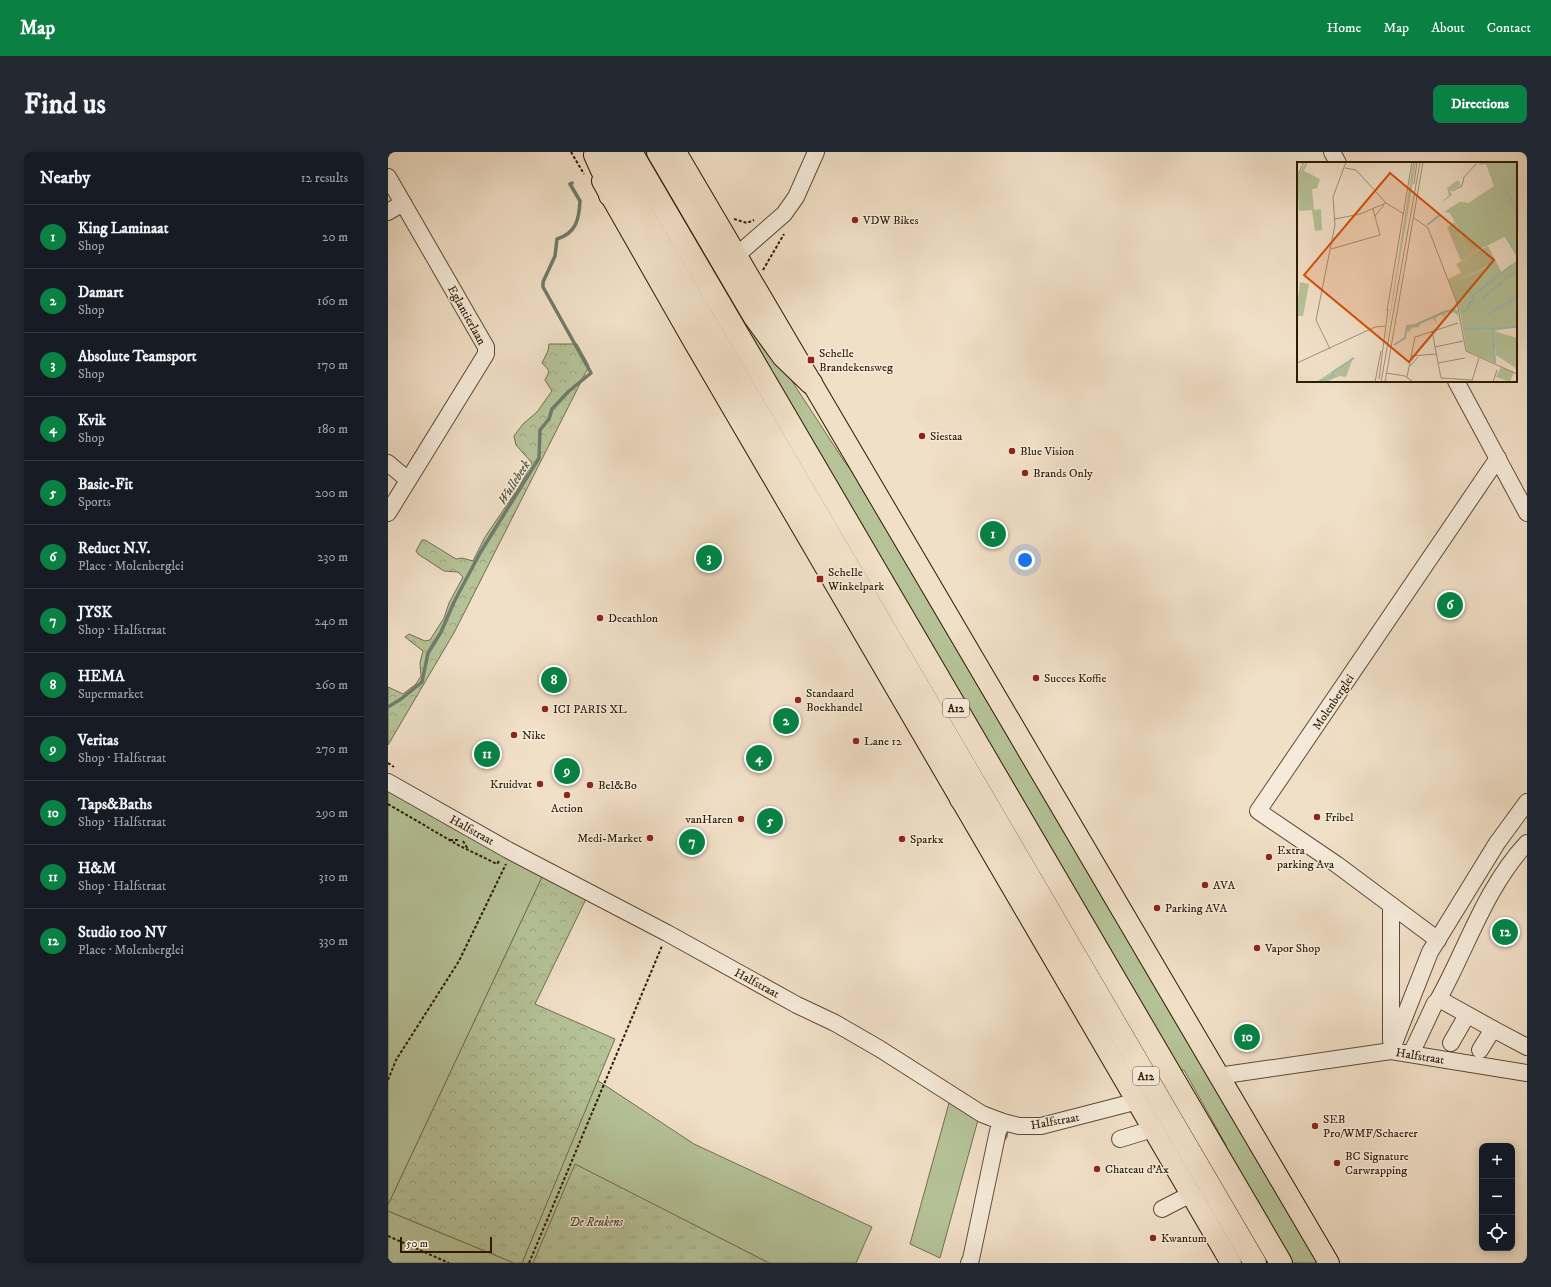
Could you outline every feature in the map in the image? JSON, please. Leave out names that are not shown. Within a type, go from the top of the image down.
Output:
[{"type":"highway","points":[[593,152],[606,179],[610,196]]},
{"type":"highway","name":"A12","points":[[608,152],[648,224],[1255,1263]]},
{"type":"highway","name":"A12","points":[[632,152],[1281,1263]]},
{"type":"highway","points":[[658,152],[754,316],[783,356],[811,383]]},
{"type":"highway","points":[[961,799],[982,822],[1011,864],[1037,889]]},
{"type":"main road","points":[[585,152],[692,339],[1138,1101],[1231,1263]]},
{"type":"main road","points":[[676,152],[1328,1263]]},
{"type":"street","points":[[737,255],[784,214],[796,197],[816,152]]},
{"type":"street","points":[[1332,152],[1337,162]]},
{"type":"street","name":"Eglantierlaan","points":[[388,177],[486,347],[486,354],[388,513]]},
{"type":"street","points":[[388,212],[403,203]]},
{"type":"street","points":[[1457,382],[1527,513]]},
{"type":"street","name":"Molenberglei","points":[[1438,940],[1336,864],[1258,811],[1498,458]]},
{"type":"street","points":[[388,463],[408,480]]},
{"type":"street","name":"Halfstraat","points":[[388,782],[508,857],[667,934],[797,1005],[835,1023],[880,1049],[982,1114],[1019,1126],[1041,1126],[1138,1101]]},
{"type":"street","points":[[1391,1051],[1430,952],[1497,843],[1527,802]]},
{"type":"street","points":[[1411,1054],[1499,879],[1515,856],[1527,843]]},
{"type":"street","points":[[1472,884],[1491,894]]},
{"type":"street","points":[[1391,905],[1391,1051]]},
{"type":"street","points":[[1438,1000],[1441,1000],[1527,1047]]},
{"type":"street","points":[[1451,1043],[1468,1015]]},
{"type":"street","points":[[1480,1050],[1493,1029]]},
{"type":"street","name":"Halfstraat","points":[[1218,1076],[1391,1051],[1527,1073]]},
{"type":"street","points":[[968,1263],[971,1259],[998,1131],[1003,1122]]},
{"type":"street","points":[[1120,1139],[1153,1128]]},
{"type":"street","points":[[1162,1209],[1191,1194]]},
{"type":"path","points":[[763,271],[789,225],[784,214]]},
{"type":"path","points":[[388,764],[394,767]]},
{"type":"path","points":[[388,804],[449,840],[497,864],[508,857]]},
{"type":"path","points":[[449,840],[462,840],[469,851]]},
{"type":"path","points":[[388,1080],[396,1060],[459,961],[508,857]]},
{"type":"path","points":[[529,1263],[667,934]]},
{"type":"path","points":[[388,1236],[449,1263]]},
{"type":"green space","points":[[643,152],[653,152],[741,303],[844,461],[877,504],[1319,1263],[1292,1263],[1225,1151],[1226,1145],[1184,1070],[1177,1070]]},
{"type":"green space","points":[[549,344],[577,344],[589,366],[455,631],[388,745],[388,687],[403,694],[416,684],[421,676],[420,663],[423,651],[405,637],[409,634],[425,641],[430,640],[444,618],[449,603],[463,577],[458,572],[444,571],[418,554],[416,551],[422,540],[425,540],[456,559],[462,558],[473,561],[485,537],[519,487],[532,463],[516,445],[514,436],[523,424],[537,412],[552,391],[545,380],[549,372],[548,369],[542,363],[548,351]]},
{"type":"green space","points":[[388,787],[544,873],[388,1205]]},
{"type":"green space","points":[[544,873],[586,899],[535,1004],[615,1039],[522,1263],[514,1263],[388,1211],[388,1205]]},
{"type":"green space","points":[[597,1080],[694,1144],[872,1227],[856,1263],[769,1263],[576,1165],[533,1263],[522,1263]]},
{"type":"green space","points":[[949,1103],[978,1120],[940,1258],[910,1244]]},
{"type":"green space","name":"De Reukens","points":[[575,1164],[769,1263],[533,1263]]},
{"type":"green space","points":[[388,1211],[514,1263],[388,1263]]},
{"type":"waterway","name":"Wullebeek","points":[[388,707],[401,699],[422,682],[428,653],[441,632],[454,602],[480,553],[539,458],[540,430],[549,419],[552,409],[569,391],[591,373],[543,287],[543,282],[555,256],[557,239],[572,229],[579,214],[580,201],[570,184],[572,183]]},
{"type":"waterway","points":[[1003,1141],[1006,1136],[1007,1129]]},
{"type":"place","name":"VDW Bikes","points":[[855,220]]},
{"type":"place","name":"Schelle Brandekensweg","points":[[811,360]]},
{"type":"place","name":"Siestaa","points":[[922,436]]},
{"type":"place","name":"Blue Vision","points":[[1012,451]]},
{"type":"place","name":"Brands Only","points":[[1025,473]]},
{"type":"place","name":"King Laminaat","points":[[993,534]]},
{"type":"place","name":"Absolute Teamsport","points":[[709,558]]},
{"type":"place","name":"Schelle Winkelpark","points":[[820,579]]},
{"type":"place","name":"Reduct N.V.","points":[[1450,605]]},
{"type":"place","name":"Decathlon","points":[[600,618]]},
{"type":"place","name":"Succes Koffie","points":[[1036,678]]},
{"type":"place","name":"HEMA","points":[[554,680]]},
{"type":"place","name":"Standaard Boekhandel","points":[[798,700]]},
{"type":"place","name":"ICI PARIS XL","points":[[545,709]]},
{"type":"place","name":"Damart","points":[[786,721]]},
{"type":"place","name":"Nike","points":[[514,735]]},
{"type":"place","name":"Lane 12","points":[[856,741]]},
{"type":"place","name":"H&M","points":[[487,754]]},
{"type":"place","name":"Kvik","points":[[759,758]]},
{"type":"place","name":"Veritas","points":[[567,771]]},
{"type":"place","name":"Kruidvat","points":[[540,784]]},
{"type":"place","name":"Bel&Bo","points":[[590,785]]},
{"type":"place","name":"Action","points":[[567,795]]},
{"type":"place","name":"Fribel","points":[[1317,817]]},
{"type":"place","name":"vanHaren","points":[[741,819]]},
{"type":"place","name":"Basic-Fit","points":[[770,821]]},
{"type":"place","name":"Medi-Market","points":[[650,838]]},
{"type":"place","name":"Sparkx","points":[[902,839]]},
{"type":"place","name":"JYSK","points":[[692,842]]},
{"type":"place","name":"Extra parking Ava","points":[[1269,857]]},
{"type":"place","name":"AVA","points":[[1205,885]]},
{"type":"place","name":"Parking AVA","points":[[1157,908]]},
{"type":"place","name":"Studio 100 NV","points":[[1505,932]]},
{"type":"place","name":"Vapor Shop","points":[[1257,948]]},
{"type":"place","name":"Taps&Baths","points":[[1247,1037]]},
{"type":"place","name":"SEB Pro/WMF/Schaerer","points":[[1315,1126]]},
{"type":"place","name":"BC Signature Carwrapping","points":[[1337,1163]]},
{"type":"place","name":"Chateau d'Ax","points":[[1097,1169]]},
{"type":"place","name":"Kwantum","points":[[1153,1238]]}]
